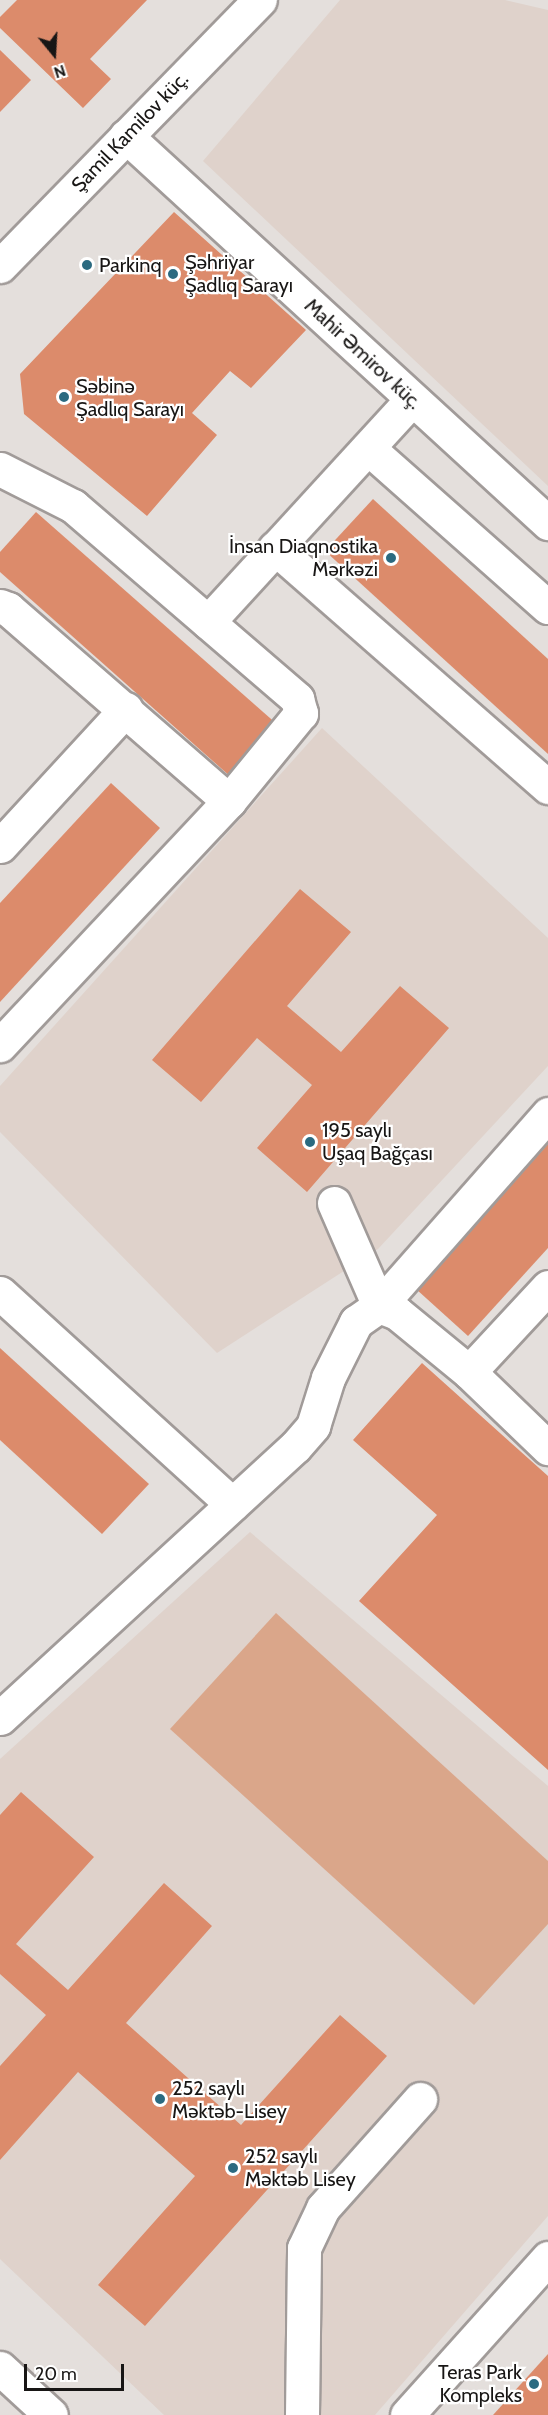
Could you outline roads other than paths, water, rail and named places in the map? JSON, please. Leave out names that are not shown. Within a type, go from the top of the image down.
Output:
[{"type":"street","name":"Şamil Kamilov küç.","points":[[0,266],[260,0]]},
{"type":"street","name":"Mahir Əmirov küç.","points":[[126,136],[548,523]]},
{"type":"street","points":[[208,622],[412,399]]},
{"type":"street","points":[[368,448],[548,607]]},
{"type":"street","points":[[0,469],[73,506],[297,699],[301,713],[229,801],[0,1045]]},
{"type":"street","points":[[275,548],[548,787]]},
{"type":"street","points":[[0,606],[8,609],[126,709],[229,801]]},
{"type":"street","points":[[0,846],[126,709]]},
{"type":"street","points":[[0,1718],[313,1426],[347,1336],[356,1322],[379,1306],[548,1114]]},
{"type":"street","points":[[334,1203],[379,1306],[397,1313],[469,1372],[548,1448]]},
{"type":"street","points":[[469,1372],[548,1287]]},
{"type":"street","points":[[0,1293],[232,1504]]},
{"type":"street","points":[[302,2415],[304,2248],[323,2208],[420,2099]]},
{"type":"street","points":[[407,2415],[548,2258]]},
{"type":"street","points":[[0,2368],[51,2415]]},
{"type":"place","name":"Parkinq","points":[[87,265]]},
{"type":"place","name":"Şəhriyar Şadlıq Sarayı","points":[[173,274]]},
{"type":"place","name":"Səbinə Şadlıq Sarayı","points":[[64,397]]},
{"type":"place","name":"İnsan Diaqnostika Mərkəzi","points":[[391,558]]},
{"type":"place","name":"195 saylı Uşaq Bağçası","points":[[310,1142]]},
{"type":"place","name":"252 saylı Məktəb-Lisey","points":[[160,2099]]},
{"type":"place","name":"252 saylı Məktəb Lisey","points":[[233,2168]]},
{"type":"place","name":"Teras Park Kompleks","points":[[534,2384]]}]
